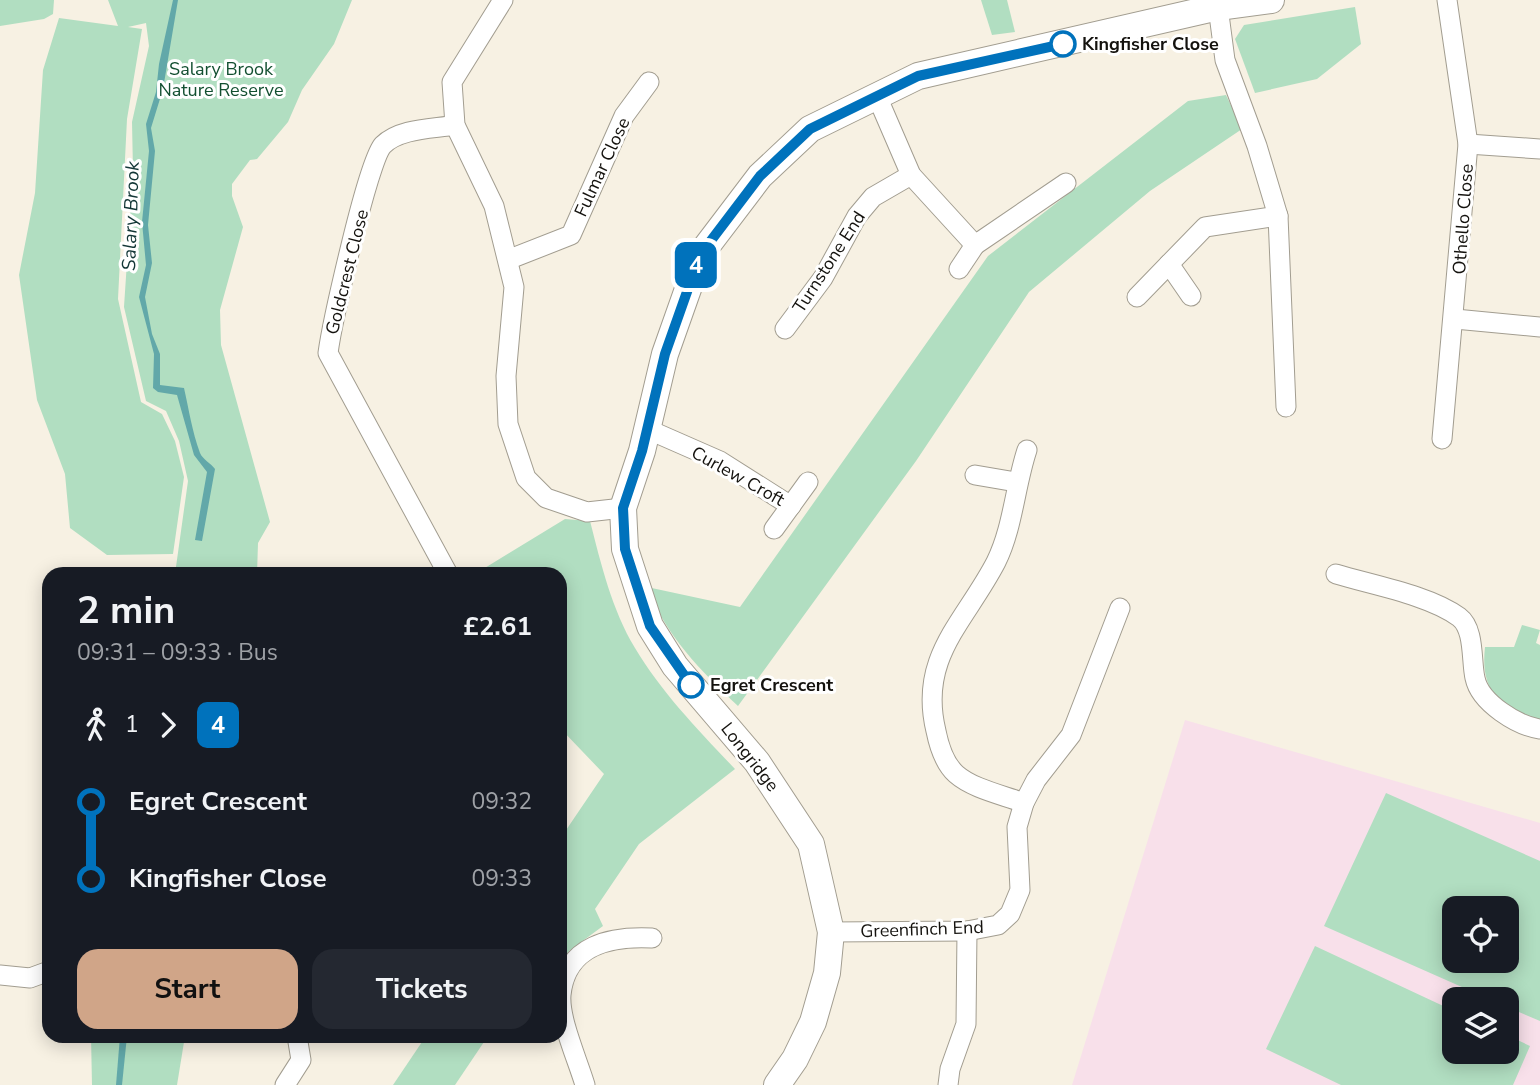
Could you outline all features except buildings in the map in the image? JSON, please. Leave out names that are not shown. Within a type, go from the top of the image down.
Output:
[{"type":"street","points":[[501,0],[452,82],[455,125],[494,206],[510,259],[514,286],[506,376],[508,424],[526,478],[546,498],[587,512],[623,508]]},
{"type":"street","name":"Longridge","points":[[777,1085],[796,1059],[813,1022],[827,973],[831,932],[811,845],[757,762],[675,666],[650,626],[625,549],[623,508],[647,429],[665,354],[700,255],[760,176],[810,129],[876,94],[918,76],[1218,7],[1270,0]]},
{"type":"street","name":"Othello Close","points":[[1442,439],[1455,319],[1468,144],[1447,0]]},
{"type":"street","points":[[1218,7],[1225,60],[1257,146],[1278,216],[1286,407]]},
{"type":"street","name":"Fulmar Close","points":[[510,259],[571,235],[624,116],[649,82]]},
{"type":"street","points":[[876,94],[911,175],[975,245]]},
{"type":"street","name":"Goldcrest Close","points":[[444,567],[328,353],[332,320],[370,177],[382,146],[400,135],[455,125]]},
{"type":"street","points":[[1468,144],[1540,149]]},
{"type":"street","name":"Turnstone End","points":[[785,329],[823,278],[857,216],[873,197],[911,175]]},
{"type":"street","points":[[959,269],[975,245],[1066,183]]},
{"type":"street","points":[[1137,297],[1205,227],[1278,216]]},
{"type":"street","points":[[1168,264],[1191,296]]},
{"type":"street","points":[[1455,319],[1540,324]]},
{"type":"street","name":"Curlew Croft","points":[[647,429],[720,461],[791,506]]},
{"type":"street","points":[[1024,803],[956,774],[940,751],[931,693],[936,664],[951,631],[975,597],[1004,543],[1016,482],[1027,450]]},
{"type":"street","points":[[975,475],[1016,482]]},
{"type":"street","name":"Curlew Croft","points":[[774,529],[808,482]]},
{"type":"street","points":[[1336,574],[1439,606],[1461,619],[1471,644],[1475,682],[1496,707],[1522,726],[1540,729]]},
{"type":"street","name":"Greenfinch End","points":[[831,932],[967,931],[998,925],[1010,914],[1018,901],[1017,827],[1024,803],[1036,780],[1071,736],[1120,608]]},
{"type":"street","points":[[948,1085],[950,1069],[966,1024],[967,931]]},
{"type":"street","points":[[567,977],[569,971],[597,943],[621,936],[652,938]]},
{"type":"street","points":[[0,975],[30,978],[42,974]]},
{"type":"street","points":[[567,1026],[585,1085]]},
{"type":"street","points":[[285,1085],[301,1060],[298,1043]]},
{"type":"shaded area","points":[[1185,720],[1540,823],[1540,1085],[1072,1085]]},
{"type":"green space","points":[[0,0],[54,0],[53,14],[44,19],[0,26]]},
{"type":"green space","name":"Salary Brook Nature Reserve","points":[[108,0],[352,0],[334,44],[302,90],[288,122],[257,159],[250,160],[232,184],[232,196],[243,227],[220,310],[221,345],[270,522],[258,543],[257,567],[176,567],[188,481],[179,441],[166,411],[146,401],[124,307],[133,171],[132,122],[149,46],[146,23],[128,27],[142,29],[127,119],[118,299],[141,402],[162,414],[175,441],[184,477],[173,554],[107,555],[70,528],[65,474],[37,400],[19,275],[35,193],[43,70],[59,18],[118,26]]},
{"type":"green space","points":[[981,0],[1007,0],[1015,32],[992,35]]},
{"type":"green space","points":[[1355,7],[1361,44],[1317,79],[1255,93],[1235,39],[1244,25]]},
{"type":"green space","points":[[1226,95],[1242,129],[1150,191],[1029,292],[916,461],[738,706],[698,666],[674,637],[647,587],[740,607],[988,256],[1188,101]]},
{"type":"green space","points":[[565,519],[590,521],[614,602],[635,648],[669,696],[735,769],[639,844],[595,909],[603,926],[567,955],[567,829],[604,774],[567,735],[567,567],[486,567]]},
{"type":"green space","points":[[1522,625],[1540,630],[1536,643],[1540,645],[1540,720],[1513,710],[1503,703],[1495,696],[1486,675],[1485,647],[1514,647]]},
{"type":"green space","points":[[1386,793],[1540,861],[1540,1021],[1519,1012],[1519,987],[1462,987],[1324,926]]},
{"type":"green space","points":[[1315,946],[1442,1005],[1442,1064],[1519,1064],[1519,1041],[1530,1046],[1513,1085],[1341,1085],[1266,1049]]},
{"type":"green space","points":[[91,1043],[184,1043],[177,1085],[92,1085]]},
{"type":"green space","points":[[421,1043],[483,1043],[455,1085],[393,1085]]},
{"type":"water","points":[[173,0],[178,0],[163,89],[151,128],[155,151],[148,225],[152,263],[145,297],[152,334],[160,354],[160,385],[184,388],[200,453],[215,469],[202,541],[195,540],[207,472],[194,455],[177,395],[158,392],[153,388],[154,354],[139,297],[146,265],[142,222],[149,151],[146,124],[156,92],[159,64]]},
{"type":"water","points":[[119,1043],[126,1043],[122,1085],[116,1085]]},
{"type":"bus line","name":"4","points":[[691,685],[675,666],[650,626],[625,549],[623,508],[642,451],[665,354],[700,255],[760,176],[810,129],[876,94],[918,76],[1063,44]]},
{"type":"place","name":"Kingfisher Close","points":[[1063,44]]},
{"type":"place","name":"Egret Crescent","points":[[691,685]]},
{"type":"water label","name":"Salary Brook","points":[[131,216]]}]
